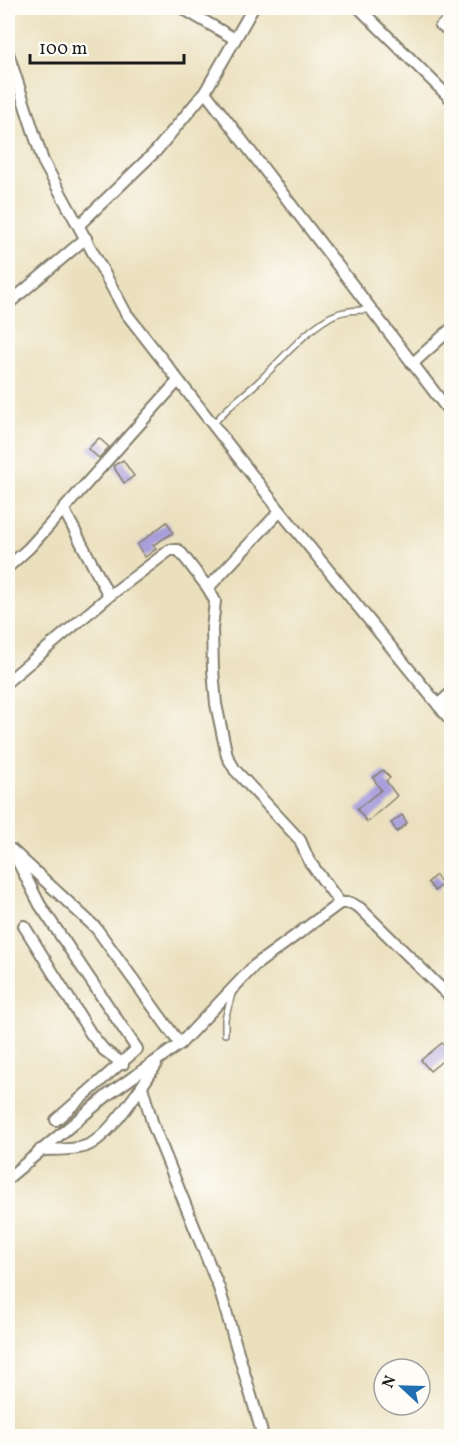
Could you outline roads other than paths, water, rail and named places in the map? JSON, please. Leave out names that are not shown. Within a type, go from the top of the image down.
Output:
[{"type":"street","points":[[182,8],[235,39]]},
{"type":"street","points":[[79,225],[156,151],[205,92],[253,8]]},
{"type":"street","points":[[359,8],[452,100]]},
{"type":"street","points":[[8,53],[43,160],[126,314],[280,511],[452,722]]},
{"type":"street","points":[[205,92],[452,415]]},
{"type":"street","points":[[8,304],[86,238]]},
{"type":"street","points":[[412,364],[452,328]]},
{"type":"street","points":[[8,567],[64,510],[178,381]]},
{"type":"street","points":[[64,510],[109,596]]},
{"type":"street","points":[[208,588],[280,511]]},
{"type":"street","points":[[8,681],[109,596],[170,550],[175,549],[182,554],[215,600],[212,629],[213,670],[216,704],[227,756],[235,770],[300,840],[309,861],[340,903]]},
{"type":"street","points":[[438,705],[452,692]]},
{"type":"street","points":[[10,848],[96,928],[180,1044]]},
{"type":"street","points":[[10,848],[40,905],[137,1049],[56,1120]]},
{"type":"street","points":[[8,1178],[109,1094],[180,1044],[254,966],[340,903],[351,903],[360,908],[452,999]]},
{"type":"street","points":[[24,926],[91,1034],[104,1050],[147,1068]]},
{"type":"street","points":[[40,1150],[80,1148],[95,1142],[142,1087],[159,1060]]},
{"type":"street","points":[[142,1087],[156,1134],[219,1288],[263,1437]]},
{"type":"lane","points":[[452,12],[438,26],[452,37]]},
{"type":"lane","points":[[213,425],[222,412],[257,384],[296,344],[329,317],[351,310],[371,310]]},
{"type":"lane","points":[[225,1034],[225,1019],[233,989]]}]
